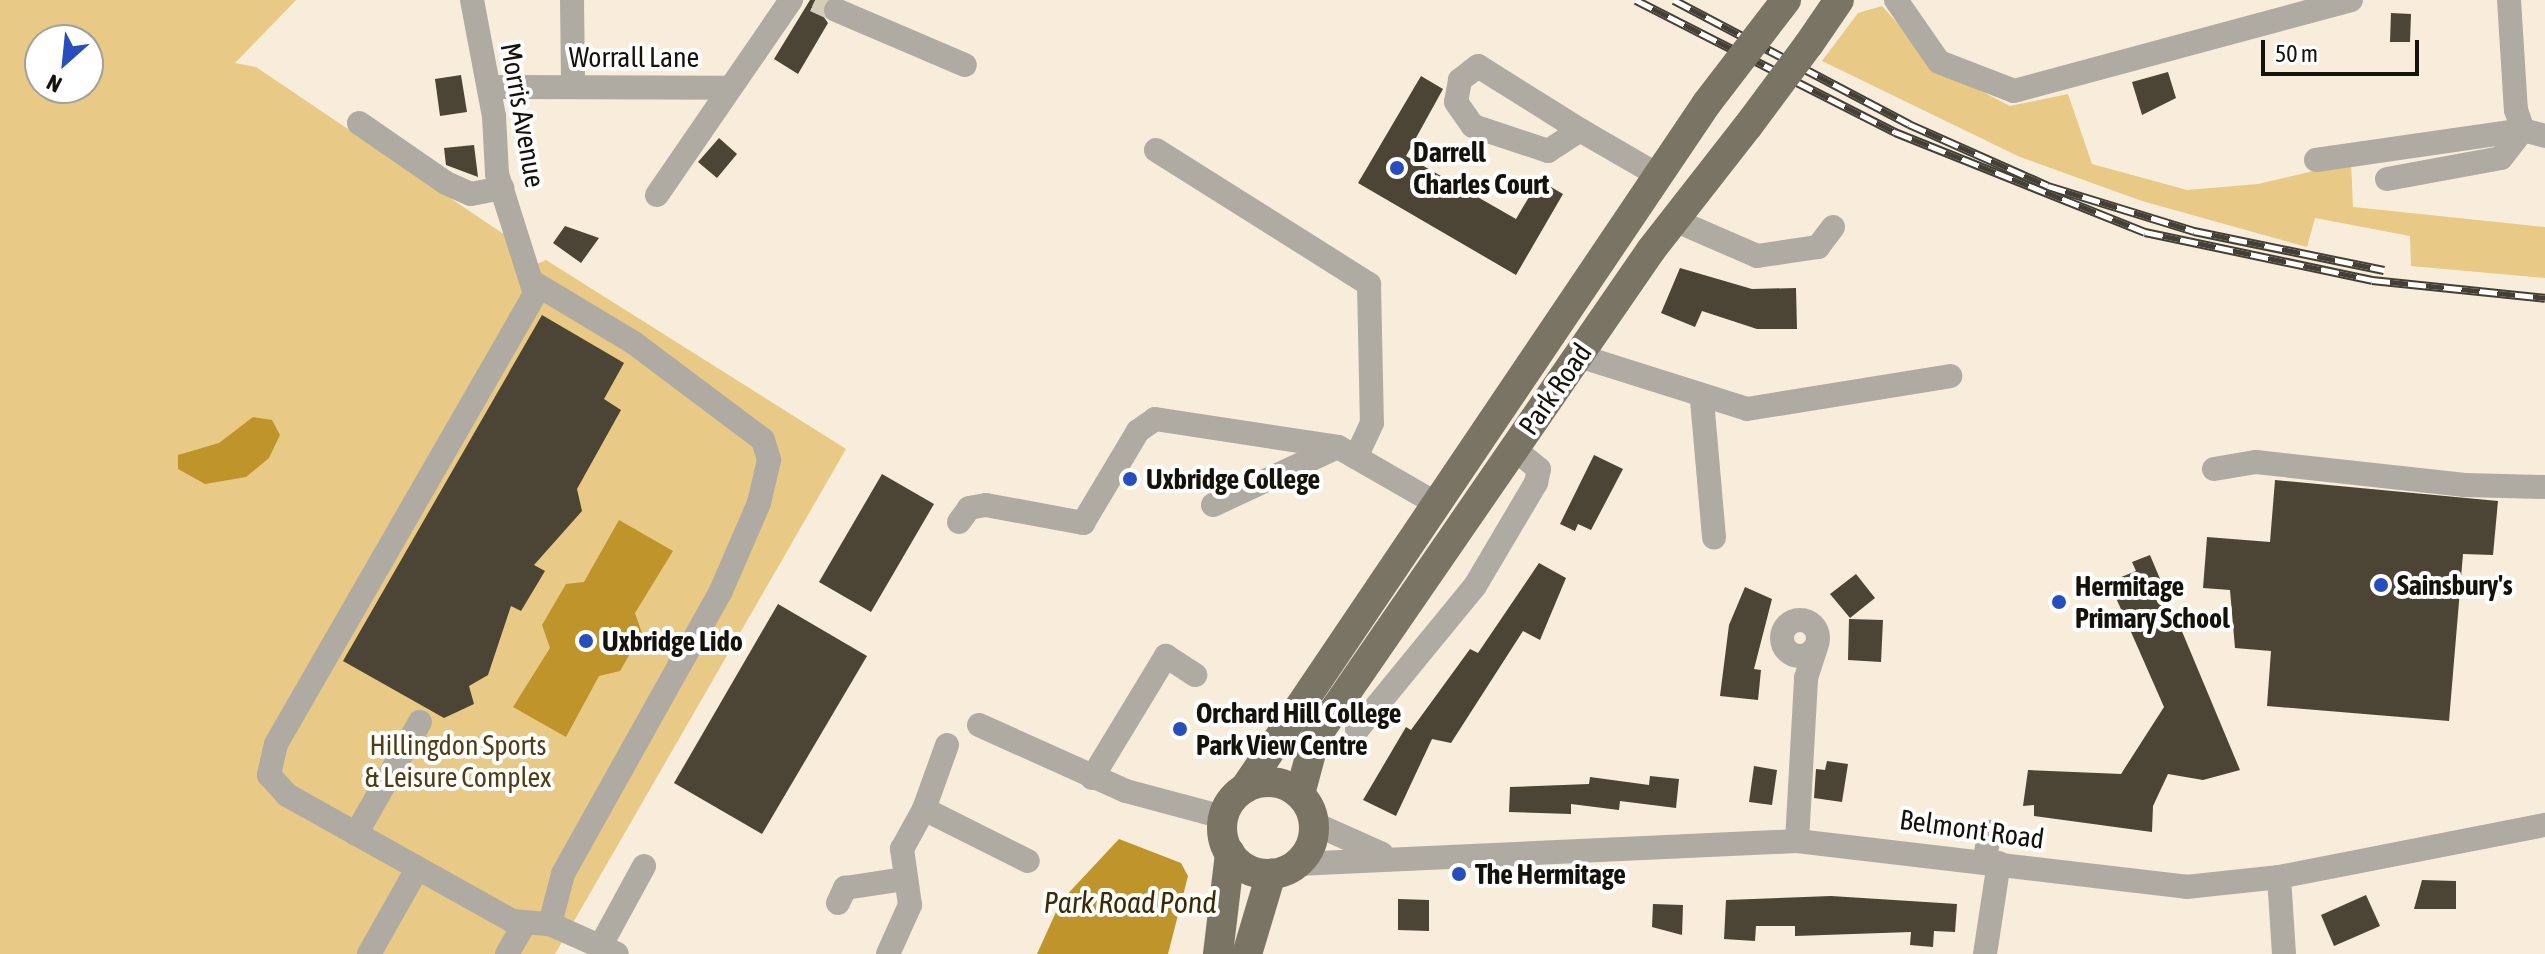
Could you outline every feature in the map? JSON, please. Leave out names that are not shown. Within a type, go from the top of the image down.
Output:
[{"type":"main road","name":"Park Road","points":[[1245,788],[1656,174],[1786,0]]},
{"type":"main road","name":"Park Road","points":[[1300,794],[1315,738],[1672,219],[1748,126],[1839,0]]},
{"type":"main road","points":[[1218,954],[1230,853],[1223,817],[1245,788],[1275,782],[1300,794],[1315,824],[1284,869],[1247,954]]},
{"type":"main road","points":[[1230,853],[1246,868],[1284,869]]},
{"type":"street","name":"Morris Avenue","points":[[472,0],[489,87],[502,188],[536,284]]},
{"type":"street","points":[[572,0],[573,87]]},
{"type":"street","points":[[657,195],[791,0]]},
{"type":"street","points":[[1896,0],[1939,62],[2014,91],[2351,0]]},
{"type":"street","points":[[2509,0],[2534,133]]},
{"type":"street","points":[[836,10],[965,65]]},
{"type":"street","points":[[1580,130],[1548,151],[1473,126],[1456,102],[1460,80],[1478,66],[1656,174]]},
{"type":"street","name":"Worrall Lane","points":[[489,87],[730,88]]},
{"type":"street","points":[[359,123],[446,183],[471,194],[502,188]]},
{"type":"street","points":[[2316,160],[2534,133]]},
{"type":"street","points":[[2387,179],[2501,158],[2534,133]]},
{"type":"street","points":[[1156,150],[1369,284],[1372,423],[1347,452],[1213,505]]},
{"type":"street","points":[[1672,219],[1757,256],[1818,247],[1833,227]]},
{"type":"street","points":[[550,924],[563,874],[721,591],[769,460],[763,440],[634,343],[536,284],[526,315],[270,759],[270,778],[281,790],[417,869],[524,924],[550,924],[594,947],[644,866]]},
{"type":"street","points":[[1579,356],[1702,400],[1747,409],[1950,376]]},
{"type":"street","points":[[1702,400],[1714,537]]},
{"type":"street","points":[[959,522],[969,508],[986,505],[1083,523],[1138,431],[1155,419],[1347,452],[1437,504]]},
{"type":"street","points":[[1357,730],[1483,575],[1536,483],[1539,469],[1514,449]]},
{"type":"street","points":[[2214,469],[2256,462],[2465,485],[2545,487]]},
{"type":"street","points":[[1797,841],[1806,678],[1816,647],[1803,656],[1786,650],[1806,678]]},
{"type":"street","points":[[1092,778],[1166,656],[1195,675]]},
{"type":"street","points":[[356,834],[420,722]]},
{"type":"street","points":[[979,725],[1092,778],[1223,817]]},
{"type":"street","points":[[888,954],[908,917],[902,849],[924,809],[947,745]]},
{"type":"street","points":[[924,809],[1028,861]]},
{"type":"street","points":[[1315,824],[1384,855]]},
{"type":"street","name":"Belmont Road","points":[[1284,869],[1384,855],[1797,841],[2186,887],[2279,877],[2545,825]]},
{"type":"street","points":[[1985,954],[1992,862],[1990,832]]},
{"type":"street","points":[[369,954],[417,869]]},
{"type":"street","points":[[2279,877],[2284,954]]},
{"type":"street","points":[[838,903],[845,888],[905,879]]},
{"type":"street","points":[[507,954],[524,924]]},
{"type":"green space","name":"Hillingdon Sports & Leisure Complex","points":[[0,0],[296,0],[235,63],[256,67],[505,235],[523,270],[546,260],[846,449],[555,954],[0,954]]},
{"type":"green space","points":[[1882,6],[1937,68],[2010,106],[2068,94],[2092,164],[2187,190],[2258,184],[2351,162],[2353,207],[2545,227],[2545,278],[2411,266],[2410,236],[2315,218],[2307,247],[2142,201],[2020,157],[1822,61],[1858,13]]},
{"type":"water","points":[[253,417],[272,420],[280,435],[269,458],[246,477],[205,484],[178,469],[178,455],[219,443]]},
{"type":"water","points":[[619,520],[673,551],[635,613],[642,633],[620,671],[599,676],[566,737],[513,707],[550,648],[542,625],[566,584],[584,582]]},
{"type":"water","name":"Park Road Pond","points":[[1119,839],[1181,863],[1188,876],[1168,954],[1037,954],[1061,901]]},
{"type":"building","points":[[810,0],[825,0],[821,13],[828,23],[798,74],[774,59]]},
{"type":"building","points":[[2391,13],[2411,14],[2410,42],[2390,42]]},
{"type":"building","points":[[2168,72],[2176,98],[2142,115],[2132,82]]},
{"type":"building","points":[[461,75],[467,112],[440,116],[435,79]]},
{"type":"building","name":"Darrell Charles Court","points":[[1421,76],[1443,89],[1406,156],[1516,219],[1539,180],[1563,194],[1516,275],[1358,183]]},
{"type":"building","points":[[719,138],[737,154],[717,178],[698,162]]},
{"type":"building","points":[[474,145],[478,177],[446,165],[444,148]]},
{"type":"building","points":[[565,226],[599,238],[581,263],[553,243]]},
{"type":"building","points":[[1680,268],[1752,289],[1796,288],[1797,329],[1757,329],[1702,311],[1695,327],[1661,313]]},
{"type":"building","points":[[542,315],[624,363],[604,399],[621,410],[577,489],[582,511],[534,565],[545,571],[521,611],[511,606],[488,675],[469,686],[474,704],[444,718],[343,661]]},
{"type":"building","points":[[1594,455],[1623,469],[1591,530],[1578,524],[1575,531],[1560,524]]},
{"type":"building","points":[[882,474],[934,504],[871,612],[819,582]]},
{"type":"building","points":[[2275,480],[2498,501],[2493,555],[2463,554],[2449,721],[2267,706],[2271,651],[2235,648],[2230,590],[2203,588],[2207,537],[2270,542]]},
{"type":"building","points":[[2150,555],[2240,770],[2203,780],[2168,774],[2153,806],[2152,832],[2034,816],[2034,805],[2023,806],[2028,770],[2121,774],[2164,707],[2109,582],[2136,571],[2132,562]]},
{"type":"building","points":[[1539,563],[1566,578],[1540,640],[1523,631],[1451,743],[1432,739],[1396,816],[1363,800],[1406,727],[1411,730],[1470,649],[1478,653]]},
{"type":"building","points":[[1856,574],[1875,598],[1850,618],[1830,594]]},
{"type":"building","points":[[1745,587],[1772,599],[1754,669],[1761,670],[1758,700],[1720,696],[1729,625]]},
{"type":"building","points":[[778,604],[867,656],[762,834],[674,783]]},
{"type":"building","points":[[1849,619],[1883,620],[1881,662],[1848,660]]},
{"type":"building","points":[[1827,761],[1848,764],[1842,802],[1814,798],[1816,769],[1825,770]]},
{"type":"building","points":[[1754,766],[1777,770],[1772,805],[1749,802]]},
{"type":"building","points":[[1650,776],[1679,779],[1676,808],[1620,801],[1619,810],[1571,804],[1571,814],[1509,812],[1510,787],[1589,784],[1590,777],[1649,785]]},
{"type":"building","points":[[2422,880],[2456,881],[2456,909],[2414,909]]},
{"type":"building","points":[[2366,895],[2380,926],[2334,946],[2321,915]]},
{"type":"building","points":[[1831,896],[1957,904],[1955,932],[1934,931],[1933,947],[1910,945],[1911,932],[1795,936],[1795,926],[1756,926],[1755,941],[1724,939],[1726,900]]},
{"type":"building","points":[[1398,899],[1429,900],[1429,931],[1398,930]]},
{"type":"building","points":[[1653,904],[1683,905],[1682,935],[1652,927]]},
{"type":"tunnel","points":[[815,0],[836,10]]},
{"type":"railway","points":[[1636,0],[1895,132],[2145,232],[2372,280],[2545,298]]},
{"type":"railway","points":[[1674,0],[1909,124],[2048,186],[2194,231],[2384,270]]},
{"type":"place","name":"Darrell Charles Court","points":[[1397,168]]},
{"type":"place","name":"Uxbridge College","points":[[1130,479]]},
{"type":"place","name":"Sainsbury's","points":[[2381,585]]},
{"type":"place","name":"Hermitage Primary School","points":[[2059,602]]},
{"type":"place","name":"Uxbridge Lido","points":[[586,641]]},
{"type":"place","name":"Orchard Hill College Park View Centre","points":[[1180,729]]},
{"type":"place","name":"The Hermitage","points":[[1459,874]]}]
